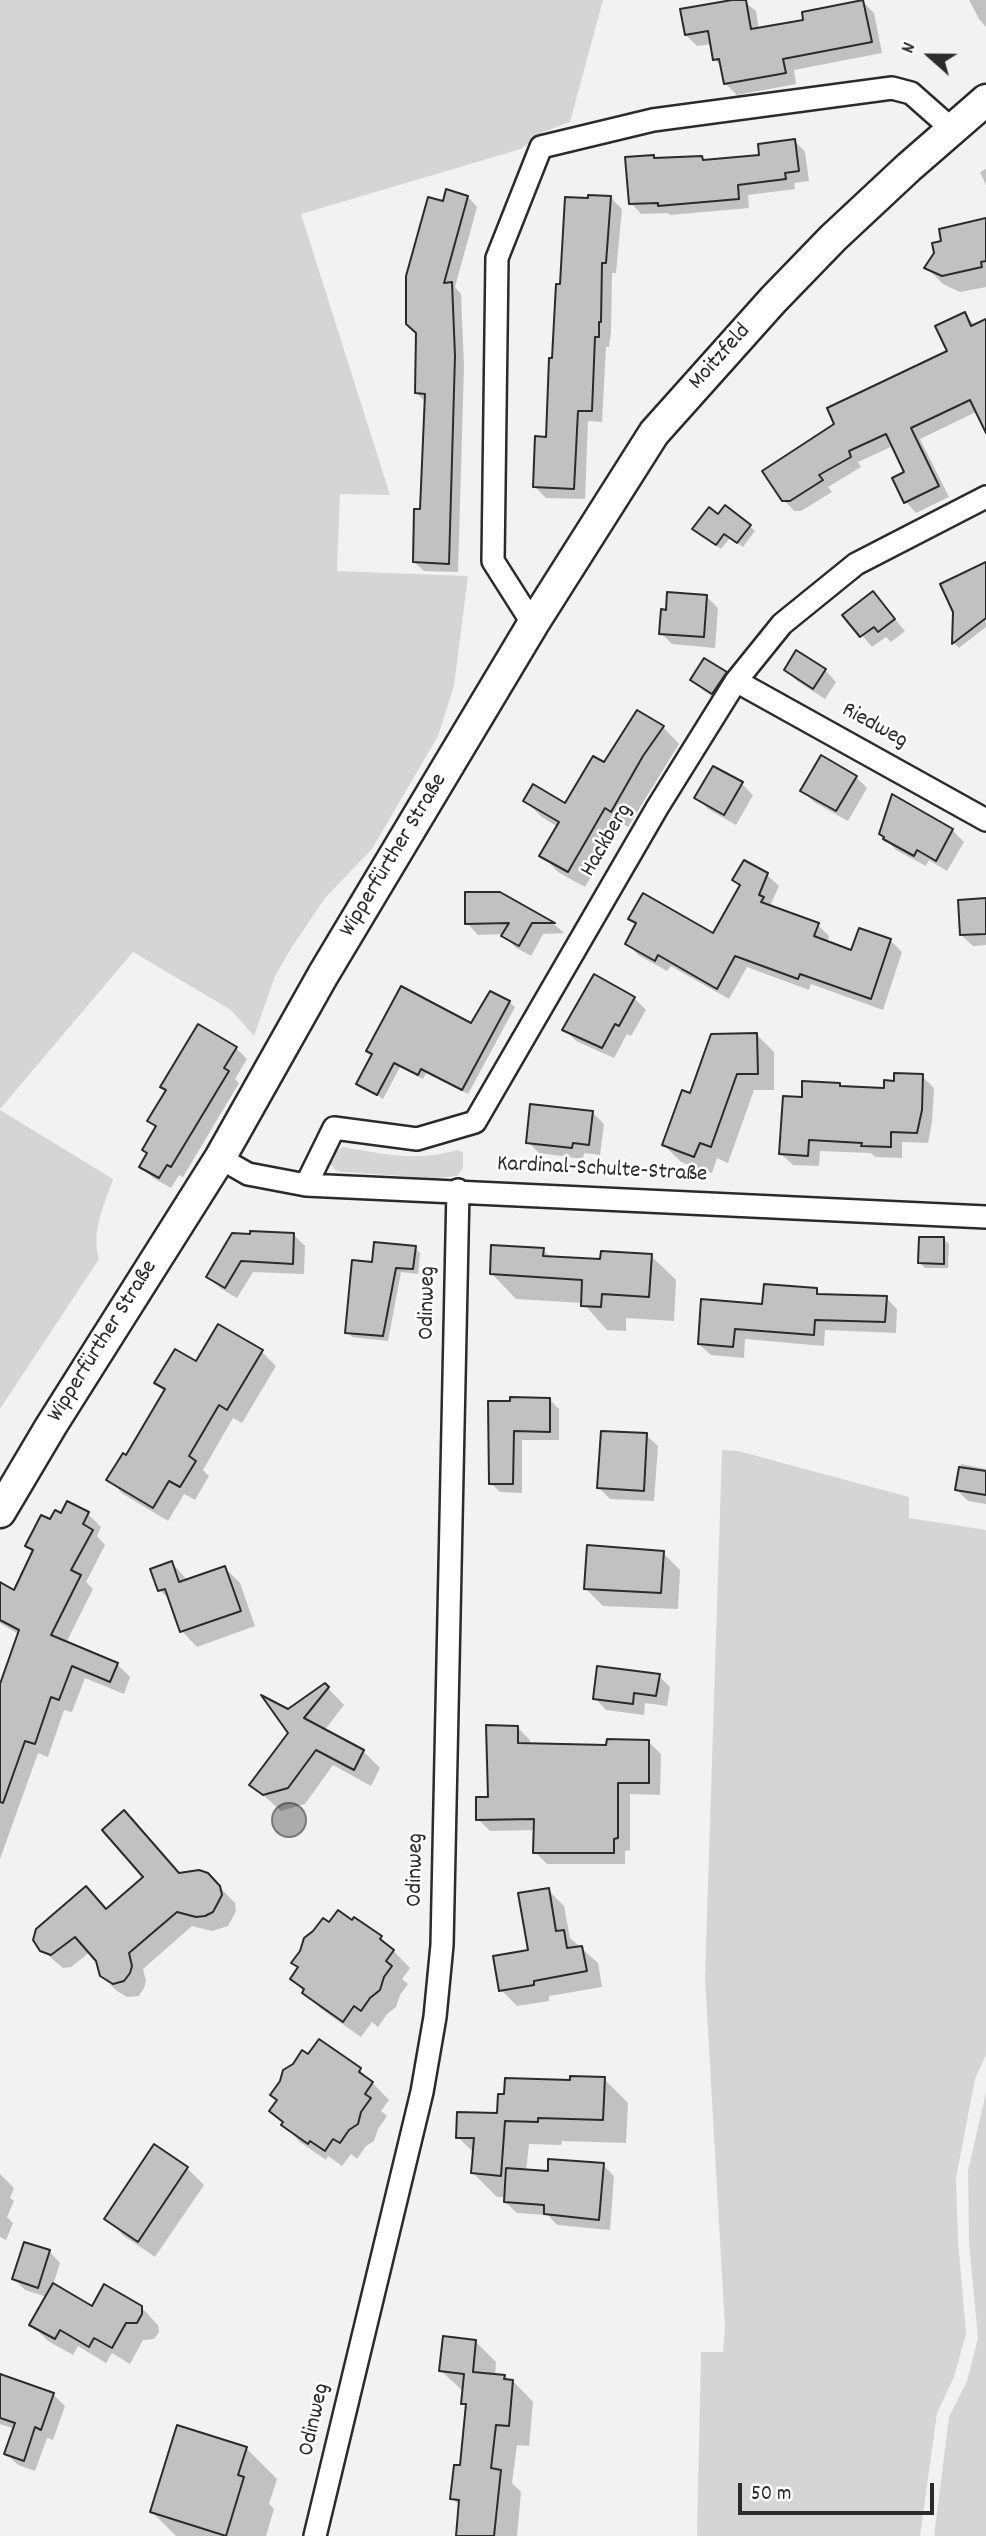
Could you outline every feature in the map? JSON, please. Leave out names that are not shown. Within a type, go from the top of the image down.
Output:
[{"type":"main road","name":"Moitzfeld","points":[[533,624],[654,433],[773,300],[833,238],[986,100]]},
{"type":"main road","name":"Wipperfürther Straße","points":[[0,1513],[58,1414],[220,1158],[323,975],[533,624]]},
{"type":"street","points":[[533,624],[494,561],[497,258],[541,147],[653,120],[892,88],[911,93],[954,131]]},
{"type":"street","name":"Hackberg","points":[[306,1185],[334,1128],[417,1139],[475,1122],[657,808],[736,681],[782,624],[856,565],[986,497]]},
{"type":"street","name":"Riedweg","points":[[736,681],[986,820]]},
{"type":"street","name":"Kardinal-Schulte-Straße","points":[[220,1158],[248,1174],[306,1185],[458,1190],[986,1217]]},
{"type":"street","name":"Odinweg","points":[[315,2536],[407,2161],[435,2017],[442,1932],[458,1190]]},
{"type":"shaded area","points":[[0,0],[603,0],[570,122],[543,132],[521,149],[301,214],[390,495],[340,494],[337,571],[468,576],[454,686],[438,736],[372,849],[325,898],[292,947],[275,976],[254,1036],[231,1010],[133,952],[0,1109]]},
{"type":"shaded area","points":[[0,1110],[113,1179],[98,1229],[99,1259],[0,1409]]},
{"type":"shaded area","points":[[343,1147],[415,1156],[457,1150],[463,1152],[463,1168],[457,1176],[435,1178],[342,1172],[335,1170],[329,1161],[332,1153]]},
{"type":"shaded area","points":[[722,1450],[738,1451],[909,1497],[909,1518],[986,1530],[986,2055],[975,2079],[956,2178],[966,2334],[954,2377],[937,2413],[920,2536],[697,2536],[701,2352],[723,2352],[725,2328],[705,1978]]},
{"type":"shaded area","points":[[289,1803],[301,1808],[306,1820],[301,1832],[289,1837],[277,1832],[272,1820],[277,1808]]},
{"type":"shaded area","points":[[986,2092],[986,2536],[934,2536],[949,2417],[967,2381],[978,2338],[969,2243],[968,2171]]},
{"type":"building","points":[[746,0],[751,29],[803,20],[802,12],[863,0],[872,42],[783,59],[786,73],[724,84],[719,59],[713,60],[708,31],[685,35],[680,9]]},
{"type":"building","points":[[795,139],[799,171],[785,173],[786,179],[738,185],[739,199],[658,206],[658,203],[629,204],[625,157],[702,156],[703,160],[759,155],[758,144]]},
{"type":"building","points":[[446,189],[468,196],[444,283],[452,282],[455,356],[449,564],[413,562],[414,509],[420,509],[425,394],[415,393],[416,333],[406,324],[406,276],[428,197],[443,201]]},
{"type":"building","points":[[588,195],[611,196],[606,263],[602,263],[601,322],[599,337],[595,337],[592,411],[578,411],[574,489],[533,487],[535,436],[546,437],[549,358],[552,358],[556,284],[560,284],[565,197],[588,198]]},
{"type":"building","points":[[986,218],[986,261],[981,262],[982,267],[942,276],[924,268],[934,253],[932,243],[941,241],[939,229]]},
{"type":"building","points":[[965,312],[971,326],[986,319],[986,433],[970,400],[911,428],[939,486],[904,503],[892,478],[904,472],[886,434],[849,451],[851,457],[819,475],[823,480],[790,501],[782,501],[762,471],[834,424],[827,408],[947,351],[935,326]]},
{"type":"building","points":[[725,505],[751,525],[737,543],[724,534],[716,545],[692,529],[709,507],[718,514]]},
{"type":"building","points":[[986,562],[986,618],[952,644],[953,612],[940,584]]},
{"type":"building","points":[[873,591],[895,619],[878,632],[874,627],[860,637],[842,615]]},
{"type":"building","points":[[667,592],[707,595],[704,637],[659,634],[661,609],[666,610]]},
{"type":"building","points":[[796,650],[826,669],[813,689],[784,670]]},
{"type":"building","points":[[704,658],[727,672],[712,694],[690,680]]},
{"type":"building","points":[[637,710],[664,726],[643,756],[611,812],[605,808],[568,872],[539,856],[559,822],[523,801],[533,784],[565,803],[593,756],[604,762]]},
{"type":"building","points":[[821,755],[857,776],[836,811],[800,791]]},
{"type":"building","points":[[713,766],[743,782],[724,815],[694,798]]},
{"type":"building","points":[[892,794],[953,829],[936,861],[917,850],[914,856],[883,839],[879,834]]},
{"type":"building","points":[[744,860],[768,873],[759,895],[764,897],[761,902],[819,923],[814,936],[851,950],[859,928],[891,939],[871,999],[800,974],[798,979],[735,956],[717,989],[658,955],[655,961],[625,944],[636,923],[628,919],[643,893],[713,933],[740,885],[732,880]]},
{"type":"building","points":[[465,892],[500,892],[555,923],[532,923],[519,946],[501,936],[509,923],[465,924]]},
{"type":"building","points":[[986,898],[986,934],[960,935],[958,900]]},
{"type":"building","points":[[594,974],[635,997],[619,1026],[615,1024],[602,1048],[562,1030]]},
{"type":"building","points":[[401,986],[471,1023],[490,991],[510,1001],[462,1090],[421,1069],[418,1075],[394,1063],[377,1095],[356,1084],[372,1054],[366,1051]]},
{"type":"building","points":[[198,1024],[237,1047],[224,1068],[229,1071],[171,1167],[167,1165],[159,1178],[139,1167],[147,1153],[142,1150],[156,1126],[147,1121],[166,1090],[160,1087]]},
{"type":"building","points":[[757,1033],[758,1074],[737,1074],[711,1147],[700,1143],[694,1157],[662,1145],[682,1090],[690,1093],[711,1034]]},
{"type":"building","points":[[894,1073],[923,1074],[922,1110],[917,1133],[891,1132],[891,1147],[809,1140],[808,1156],[779,1154],[783,1096],[802,1097],[802,1081],[884,1088],[884,1080],[894,1081]]},
{"type":"building","points":[[530,1104],[593,1111],[589,1145],[573,1143],[572,1148],[526,1143]]},
{"type":"building","points":[[250,1231],[294,1233],[293,1264],[241,1261],[225,1288],[206,1277],[232,1233],[250,1234]]},
{"type":"building","points":[[919,1237],[944,1237],[944,1264],[918,1263]]},
{"type":"building","points":[[374,1242],[416,1246],[413,1269],[396,1268],[383,1336],[345,1333],[352,1260],[372,1262]]},
{"type":"building","points":[[491,1245],[544,1248],[543,1256],[600,1259],[601,1251],[652,1254],[649,1297],[602,1294],[601,1307],[581,1306],[582,1280],[490,1274]]},
{"type":"building","points":[[764,1284],[817,1288],[817,1294],[887,1296],[885,1322],[815,1320],[814,1335],[735,1329],[733,1347],[698,1344],[701,1299],[762,1304]]},
{"type":"building","points":[[218,1324],[263,1350],[227,1410],[219,1405],[189,1456],[196,1461],[180,1487],[169,1481],[153,1508],[106,1480],[123,1453],[126,1455],[165,1389],[154,1383],[175,1349],[196,1361]]},
{"type":"building","points":[[510,1397],[550,1398],[550,1432],[514,1431],[513,1484],[489,1484],[488,1401],[510,1401]]},
{"type":"building","points":[[601,1431],[647,1433],[644,1491],[597,1488]]},
{"type":"building","points":[[959,1467],[986,1471],[986,1495],[955,1490]]},
{"type":"building","points":[[67,1501],[89,1512],[83,1524],[93,1530],[71,1570],[81,1575],[51,1635],[118,1663],[110,1682],[72,1666],[59,1700],[51,1697],[35,1744],[25,1741],[3,1803],[0,1802],[0,1684],[19,1630],[0,1620],[0,1582],[14,1590],[33,1550],[25,1546],[41,1515],[50,1519],[55,1510],[61,1513]]},
{"type":"building","points":[[587,1545],[664,1551],[661,1593],[584,1589]]},
{"type":"building","points":[[172,1561],[179,1582],[225,1566],[241,1611],[180,1632],[165,1589],[158,1591],[150,1569]]},
{"type":"building","points":[[597,1666],[660,1674],[656,1696],[634,1693],[633,1704],[593,1699]]},
{"type":"building","points":[[325,1683],[329,1687],[304,1718],[364,1750],[354,1770],[316,1750],[288,1788],[263,1795],[249,1785],[288,1733],[261,1695],[288,1709]]},
{"type":"building","points":[[486,1725],[518,1726],[518,1743],[606,1745],[607,1739],[649,1740],[649,1783],[618,1783],[618,1838],[614,1839],[614,1853],[533,1853],[534,1819],[476,1820],[476,1797],[488,1797]]},
{"type":"building","points":[[124,1810],[179,1873],[199,1870],[208,1873],[220,1886],[222,1895],[213,1912],[205,1916],[196,1917],[177,1912],[129,1953],[132,1966],[130,1973],[124,1981],[113,1984],[100,1976],[96,1961],[75,1937],[51,1955],[40,1951],[33,1940],[36,1929],[86,1886],[106,1909],[143,1877],[102,1830]]},
{"type":"building","points":[[549,1888],[556,1931],[564,1930],[567,1948],[582,1946],[587,1971],[499,1991],[493,1956],[528,1950],[518,1893]]},
{"type":"building","points":[[338,1910],[352,1920],[354,1917],[382,1936],[380,1939],[394,1950],[386,1961],[392,1966],[384,1977],[380,1990],[361,2011],[354,2006],[343,2022],[302,1993],[304,1989],[290,1979],[298,1967],[291,1963],[300,1951],[304,1938],[323,1918],[329,1922]]},
{"type":"building","points":[[319,2039],[361,2068],[359,2072],[373,2082],[365,2094],[371,2098],[361,2112],[358,2124],[349,2130],[340,2143],[333,2139],[325,2151],[310,2141],[308,2144],[281,2125],[283,2122],[269,2111],[277,2100],[270,2095],[280,2081],[283,2070],[293,2064],[302,2050],[308,2054]]},
{"type":"building","points":[[570,2076],[605,2077],[603,2120],[538,2118],[538,2122],[505,2121],[501,2176],[471,2173],[474,2138],[456,2138],[457,2112],[497,2113],[498,2094],[504,2094],[505,2078],[570,2080]]},
{"type":"building","points":[[154,2144],[188,2167],[138,2242],[104,2219]]},
{"type":"building","points":[[548,2159],[604,2163],[599,2220],[544,2214],[544,2205],[504,2202],[506,2168],[548,2171]]},
{"type":"building","points":[[24,2242],[50,2250],[38,2288],[12,2279]]},
{"type":"building","points":[[53,2283],[92,2306],[104,2284],[142,2306],[142,2314],[137,2323],[126,2323],[112,2348],[94,2338],[89,2347],[60,2330],[55,2339],[29,2325]]},
{"type":"building","points":[[443,2336],[476,2340],[473,2372],[505,2375],[504,2379],[513,2380],[509,2426],[496,2425],[491,2468],[501,2470],[494,2536],[456,2536],[459,2500],[450,2499],[454,2465],[460,2465],[466,2404],[461,2404],[464,2374],[439,2371]]},
{"type":"building","points":[[0,2374],[54,2393],[41,2430],[35,2427],[24,2461],[4,2454],[15,2423],[0,2418]]},
{"type":"building","points":[[177,2425],[247,2447],[238,2475],[244,2477],[226,2536],[150,2512]]}]
